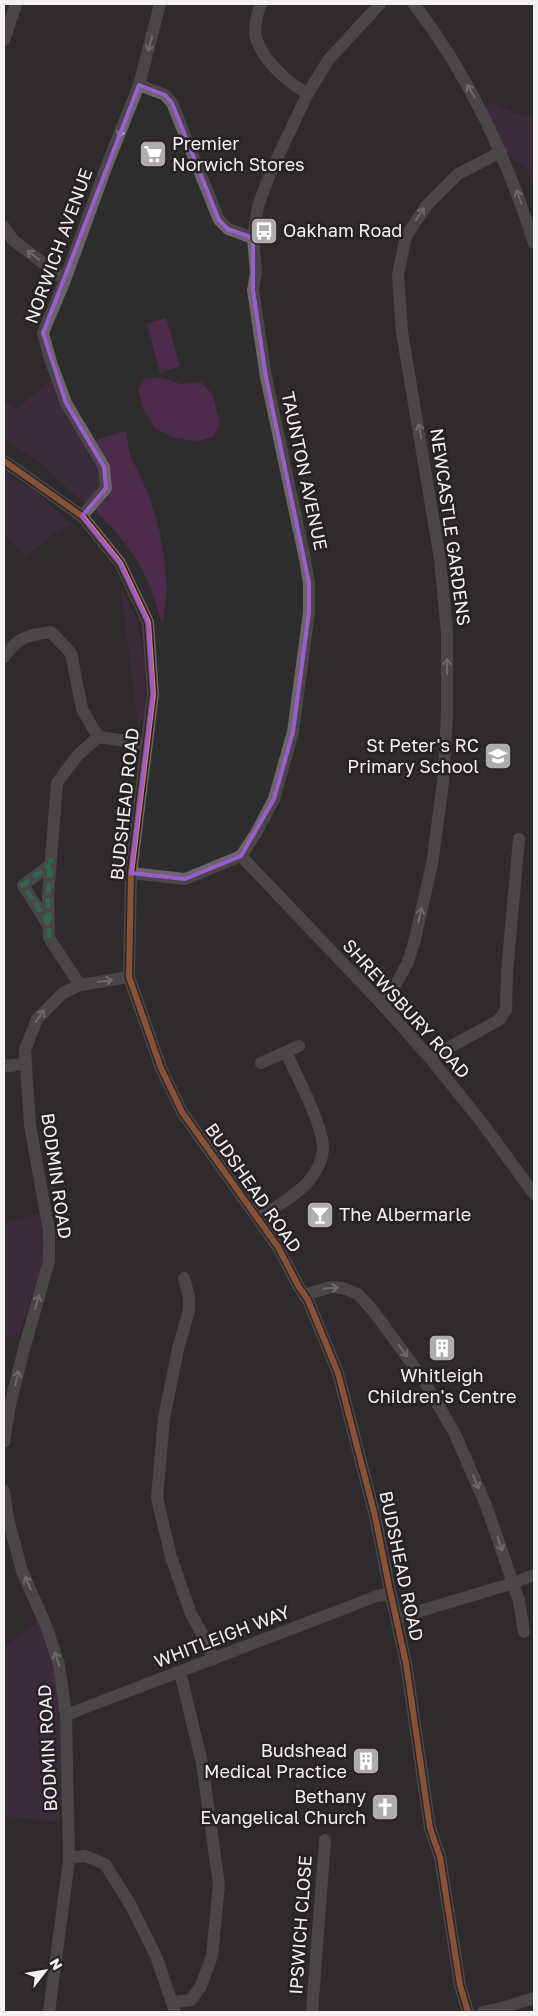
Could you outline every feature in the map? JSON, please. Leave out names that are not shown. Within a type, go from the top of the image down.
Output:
[{"type":"street","points":[[4,40],[16,4]]},
{"type":"street","name":"NORWICH AVENUE","points":[[82,516],[106,488],[104,467],[66,403],[43,333],[66,280],[107,165],[139,85],[160,4]]},
{"type":"street","points":[[261,4],[257,11],[256,37],[270,64],[301,90],[308,93]]},
{"type":"street","name":"TAUNTON AVENUE","points":[[241,856],[274,800],[291,740],[309,612],[309,583],[305,559],[266,377],[253,290],[256,273],[253,238],[258,206],[272,169],[308,93],[330,59],[380,4]]},
{"type":"street","points":[[414,4],[438,35],[475,98],[501,152],[534,243]]},
{"type":"street","points":[[139,85],[165,95],[172,103],[219,220],[228,228],[253,238]]},
{"type":"street","name":"NEWCASTLE GARDENS","points":[[379,1001],[396,984],[408,962],[419,920],[432,864],[443,782],[447,714],[447,633],[440,559],[402,332],[398,275],[406,236],[426,205],[458,174],[501,152]]},
{"type":"street","points":[[4,227],[13,240],[66,280]]},
{"type":"street","name":"BUDSHEAD ROAD","points":[[4,461],[82,516],[120,563],[148,622],[153,694],[131,873],[129,977],[160,1068],[182,1112],[259,1218],[278,1248],[304,1295],[338,1373],[370,1493],[390,1594],[397,1618],[406,1663],[430,1828],[440,1857],[460,1985],[468,2012]]},
{"type":"street","points":[[4,657],[10,648],[28,635],[51,632],[71,653],[82,709],[98,737]]},
{"type":"street","points":[[98,737],[146,744]]},
{"type":"street","points":[[80,985],[49,938],[48,896],[50,865],[57,783],[77,756],[98,737]]},
{"type":"street","points":[[430,1058],[499,1020],[506,1010],[507,972],[519,839]]},
{"type":"street","points":[[131,873],[185,879],[241,856]]},
{"type":"street","name":"SHREWSBURY ROAD","points":[[241,856],[379,1001],[430,1058],[484,1124],[534,1194]]},
{"type":"street","points":[[48,924],[22,884],[50,865]]},
{"type":"street","name":"BODMIN ROAD","points":[[4,1442],[10,1406],[24,1349],[49,1261],[49,1231],[30,1125],[25,1050],[37,1018],[58,996],[80,985],[129,977]]},
{"type":"street","points":[[261,1063],[299,1046]]},
{"type":"street","points":[[259,1218],[309,1181],[318,1166],[323,1149],[321,1130],[286,1052]]},
{"type":"street","points":[[4,1066],[26,1063]]},
{"type":"street","points":[[184,1278],[189,1297],[189,1310],[178,1348],[164,1418],[157,1498],[171,1557],[191,1614],[209,1646],[212,1660]]},
{"type":"street","points":[[304,1295],[330,1287],[343,1288],[358,1294],[374,1312],[422,1376],[458,1441],[486,1506],[519,1602],[524,1632]]},
{"type":"street","name":"BODMIN ROAD","points":[[4,1491],[8,1519],[22,1571],[47,1628],[59,1665],[66,1715],[69,1858],[49,2012]]},
{"type":"street","points":[[397,1618],[534,1575]]},
{"type":"street","name":"WHITLEIGH WAY","points":[[66,1715],[377,1596],[390,1594]]},
{"type":"street","points":[[69,1858],[85,1856],[105,1864],[130,1904],[156,1956],[174,2007],[191,2000],[202,1986],[212,1956],[219,1885],[202,1763],[180,1672]]},
{"type":"street","name":"IPSWICH CLOSE","points":[[312,2012],[324,1840]]},
{"type":"street","points":[[482,2012],[534,1998]]},
{"type":"highlighted area","points":[[139,85],[165,95],[172,103],[219,220],[228,229],[253,238],[253,290],[266,377],[309,583],[309,612],[293,732],[274,799],[241,856],[185,879],[131,873],[153,694],[151,655],[148,622],[120,563],[82,516],[106,488],[104,467],[66,403],[43,333]]},
{"type":"shaded area","points":[[484,102],[497,105],[520,115],[534,117],[534,191],[526,166],[509,157]]},
{"type":"shaded area","points":[[166,318],[180,366],[160,373],[147,324]]},
{"type":"shaded area","points":[[160,377],[181,384],[201,382],[213,395],[220,424],[213,437],[198,441],[174,438],[155,428],[143,409],[138,389],[145,379]]},
{"type":"shaded area","points":[[52,379],[100,469],[102,487],[87,506],[37,460],[4,440],[4,401],[17,409]]},
{"type":"shaded area","points":[[126,431],[130,454],[149,498],[160,534],[166,570],[165,607],[162,624],[152,592],[139,565],[119,536],[94,509],[109,489],[92,441]]},
{"type":"shaded area","points":[[4,472],[38,494],[72,525],[53,534],[26,557],[4,534]]},
{"type":"shaded area","points":[[120,584],[132,610],[141,637],[145,684],[144,719],[138,724]]},
{"type":"shaded area","points":[[40,1214],[43,1259],[19,1335],[4,1338],[4,1223]]},
{"type":"shaded area","points":[[39,1620],[62,1680],[59,1822],[4,1816],[4,1648]]},
{"type":"marked path","points":[[49,938],[48,896],[51,858]]},
{"type":"marked path","points":[[49,924],[23,885],[50,865]]},
{"type":"cycle path","points":[[4,461],[82,516],[120,563],[148,622],[153,694],[131,873],[129,977],[161,1068],[182,1112],[278,1247],[308,1300],[338,1373],[375,1516],[406,1663],[430,1828],[440,1857],[460,1985],[468,2012]]},
{"type":"place","name":"Premier Norwich Stores","points":[[153,154]]},
{"type":"place","name":"Oakham Road","points":[[264,231]]},
{"type":"place","name":"St Peter's RC Primary School","points":[[498,756]]},
{"type":"place","name":"The Albermarle","points":[[320,1215]]},
{"type":"place","name":"Whitleigh Children's Centre","points":[[442,1348]]},
{"type":"place","name":"Budshead Medical Practice","points":[[366,1761]]},
{"type":"place","name":"Bethany Evangelical Church","points":[[385,1807]]}]
